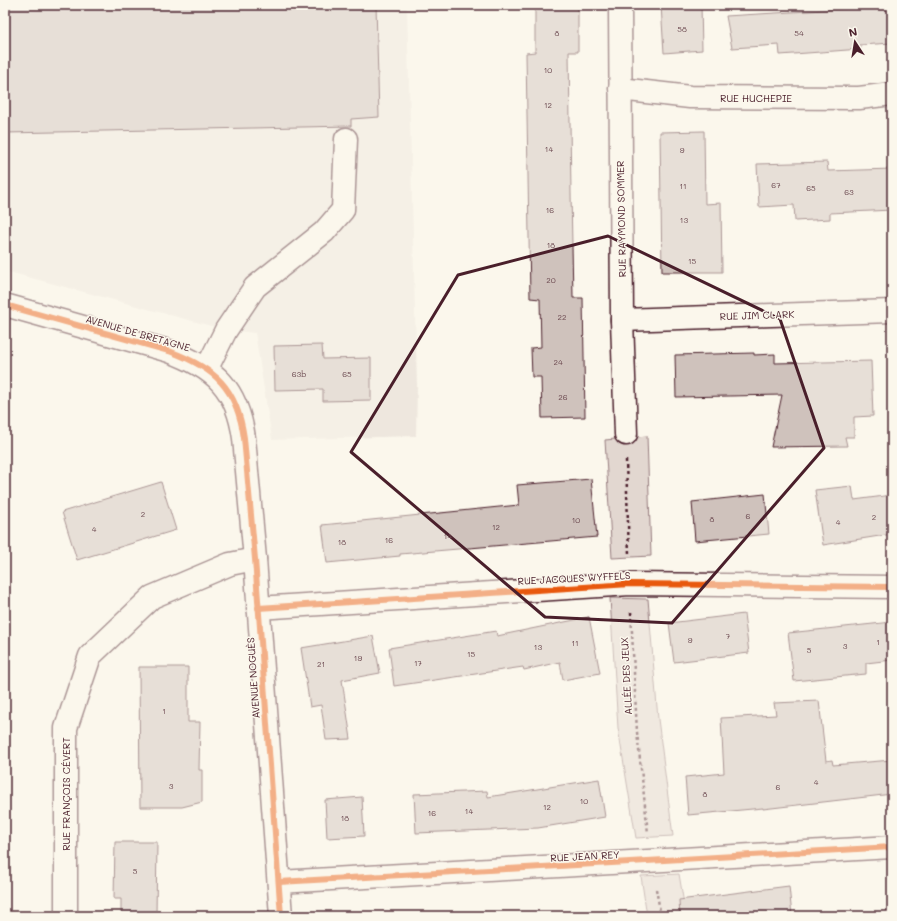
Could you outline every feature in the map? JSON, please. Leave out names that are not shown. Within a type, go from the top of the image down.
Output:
[{"type":"street","name":"RUE RAYMOND SOMMER","points":[[620,5],[622,320],[626,434]]},
{"type":"street","name":"RUE HUCHEPIE","points":[[620,89],[690,97],[859,98],[892,94]]},
{"type":"street","points":[[207,368],[226,330],[255,287],[324,232],[343,210],[346,139]]},
{"type":"street","name":"AVENUE DE BRETAGNE","points":[[5,305],[168,350],[190,358],[207,368],[230,393],[242,422],[244,438]]},
{"type":"street","name":"RUE JIM CLARK","points":[[622,320],[892,310]]},
{"type":"street","name":"AVENUE NOGUÈS","points":[[244,438],[255,559],[281,916]]},
{"type":"street","name":"RUE FRANÇOIS CÉVERT","points":[[66,916],[66,728],[90,656],[152,597],[230,564],[255,559]]},
{"type":"street","name":"RUE JACQUES WYFFELS","points":[[258,608],[630,584],[892,587]]},
{"type":"street","name":"RUE JEAN REY","points":[[279,882],[652,862],[892,847]]},
{"type":"highlighted area","points":[[608,236],[780,319],[824,448],[672,623],[545,617],[351,452],[458,275]]},
{"type":"shaded area","points":[[5,5],[407,5],[417,386],[416,436],[272,440],[255,333],[226,330],[5,271]]},
{"type":"shaded area","points":[[647,436],[651,556],[612,558],[605,440]]},
{"type":"shaded area","points":[[610,598],[648,599],[658,719],[673,836],[636,838],[618,728]]},
{"type":"shaded area","points":[[679,874],[686,916],[647,916],[641,876]]},
{"type":"building","points":[[5,5],[376,5],[379,117],[351,119],[351,126],[5,133]]},
{"type":"building","points":[[535,5],[578,5],[578,52],[569,52],[571,193],[573,298],[583,298],[585,417],[542,418],[541,377],[532,377],[531,348],[541,347],[540,299],[530,298],[526,53],[535,52]]},
{"type":"building","points":[[661,5],[701,5],[702,50],[664,53]]},
{"type":"building","points":[[858,5],[892,5],[892,43],[860,45],[861,49],[780,55],[779,45],[732,48],[726,16],[858,8]]},
{"type":"building","points":[[704,131],[705,204],[721,203],[722,272],[662,272],[660,132]]},
{"type":"building","points":[[827,162],[828,171],[892,169],[892,210],[830,213],[830,219],[795,221],[794,205],[759,207],[757,164]]},
{"type":"building","points":[[322,345],[323,359],[371,358],[371,400],[323,401],[323,389],[275,390],[274,346]]},
{"type":"building","points":[[754,353],[754,355],[775,354],[775,363],[871,361],[873,416],[854,417],[854,437],[845,437],[847,446],[771,447],[782,395],[676,397],[675,355]]},
{"type":"building","points":[[591,479],[597,537],[400,554],[400,556],[327,563],[322,525],[519,505],[517,485]]},
{"type":"building","points":[[161,482],[176,530],[77,560],[62,512]]},
{"type":"building","points":[[852,486],[854,500],[892,495],[892,534],[823,545],[815,490]]},
{"type":"building","points":[[765,494],[769,534],[695,541],[692,502]]},
{"type":"building","points":[[744,614],[749,653],[674,662],[669,623]]},
{"type":"building","points":[[589,617],[600,673],[563,680],[560,662],[524,670],[523,667],[394,686],[389,648],[496,631],[497,636]]},
{"type":"building","points":[[892,622],[892,660],[866,663],[866,674],[794,681],[788,633]]},
{"type":"building","points":[[373,636],[380,673],[342,680],[351,739],[326,740],[321,705],[310,707],[301,648]]},
{"type":"building","points":[[139,667],[188,667],[188,722],[200,722],[199,770],[202,770],[202,802],[182,807],[140,807]]},
{"type":"building","points":[[819,701],[826,761],[832,760],[833,765],[892,760],[892,794],[763,809],[688,815],[685,777],[724,773],[721,718],[776,715],[774,703]]},
{"type":"building","points":[[599,779],[605,817],[538,828],[416,833],[414,794],[487,791],[488,797]]},
{"type":"building","points":[[362,797],[364,836],[327,838],[325,800]]},
{"type":"building","points":[[115,842],[157,842],[156,916],[121,916],[121,899],[114,899]]},
{"type":"building","points":[[789,886],[792,916],[680,916],[679,900]]},
{"type":"cycle path","points":[[5,305],[169,351],[199,365],[211,373],[221,382],[236,406],[241,421],[244,438],[255,559],[281,916]]},
{"type":"cycle path","points":[[258,608],[630,584],[892,587]]},
{"type":"cycle path","points":[[279,882],[892,847]]}]
